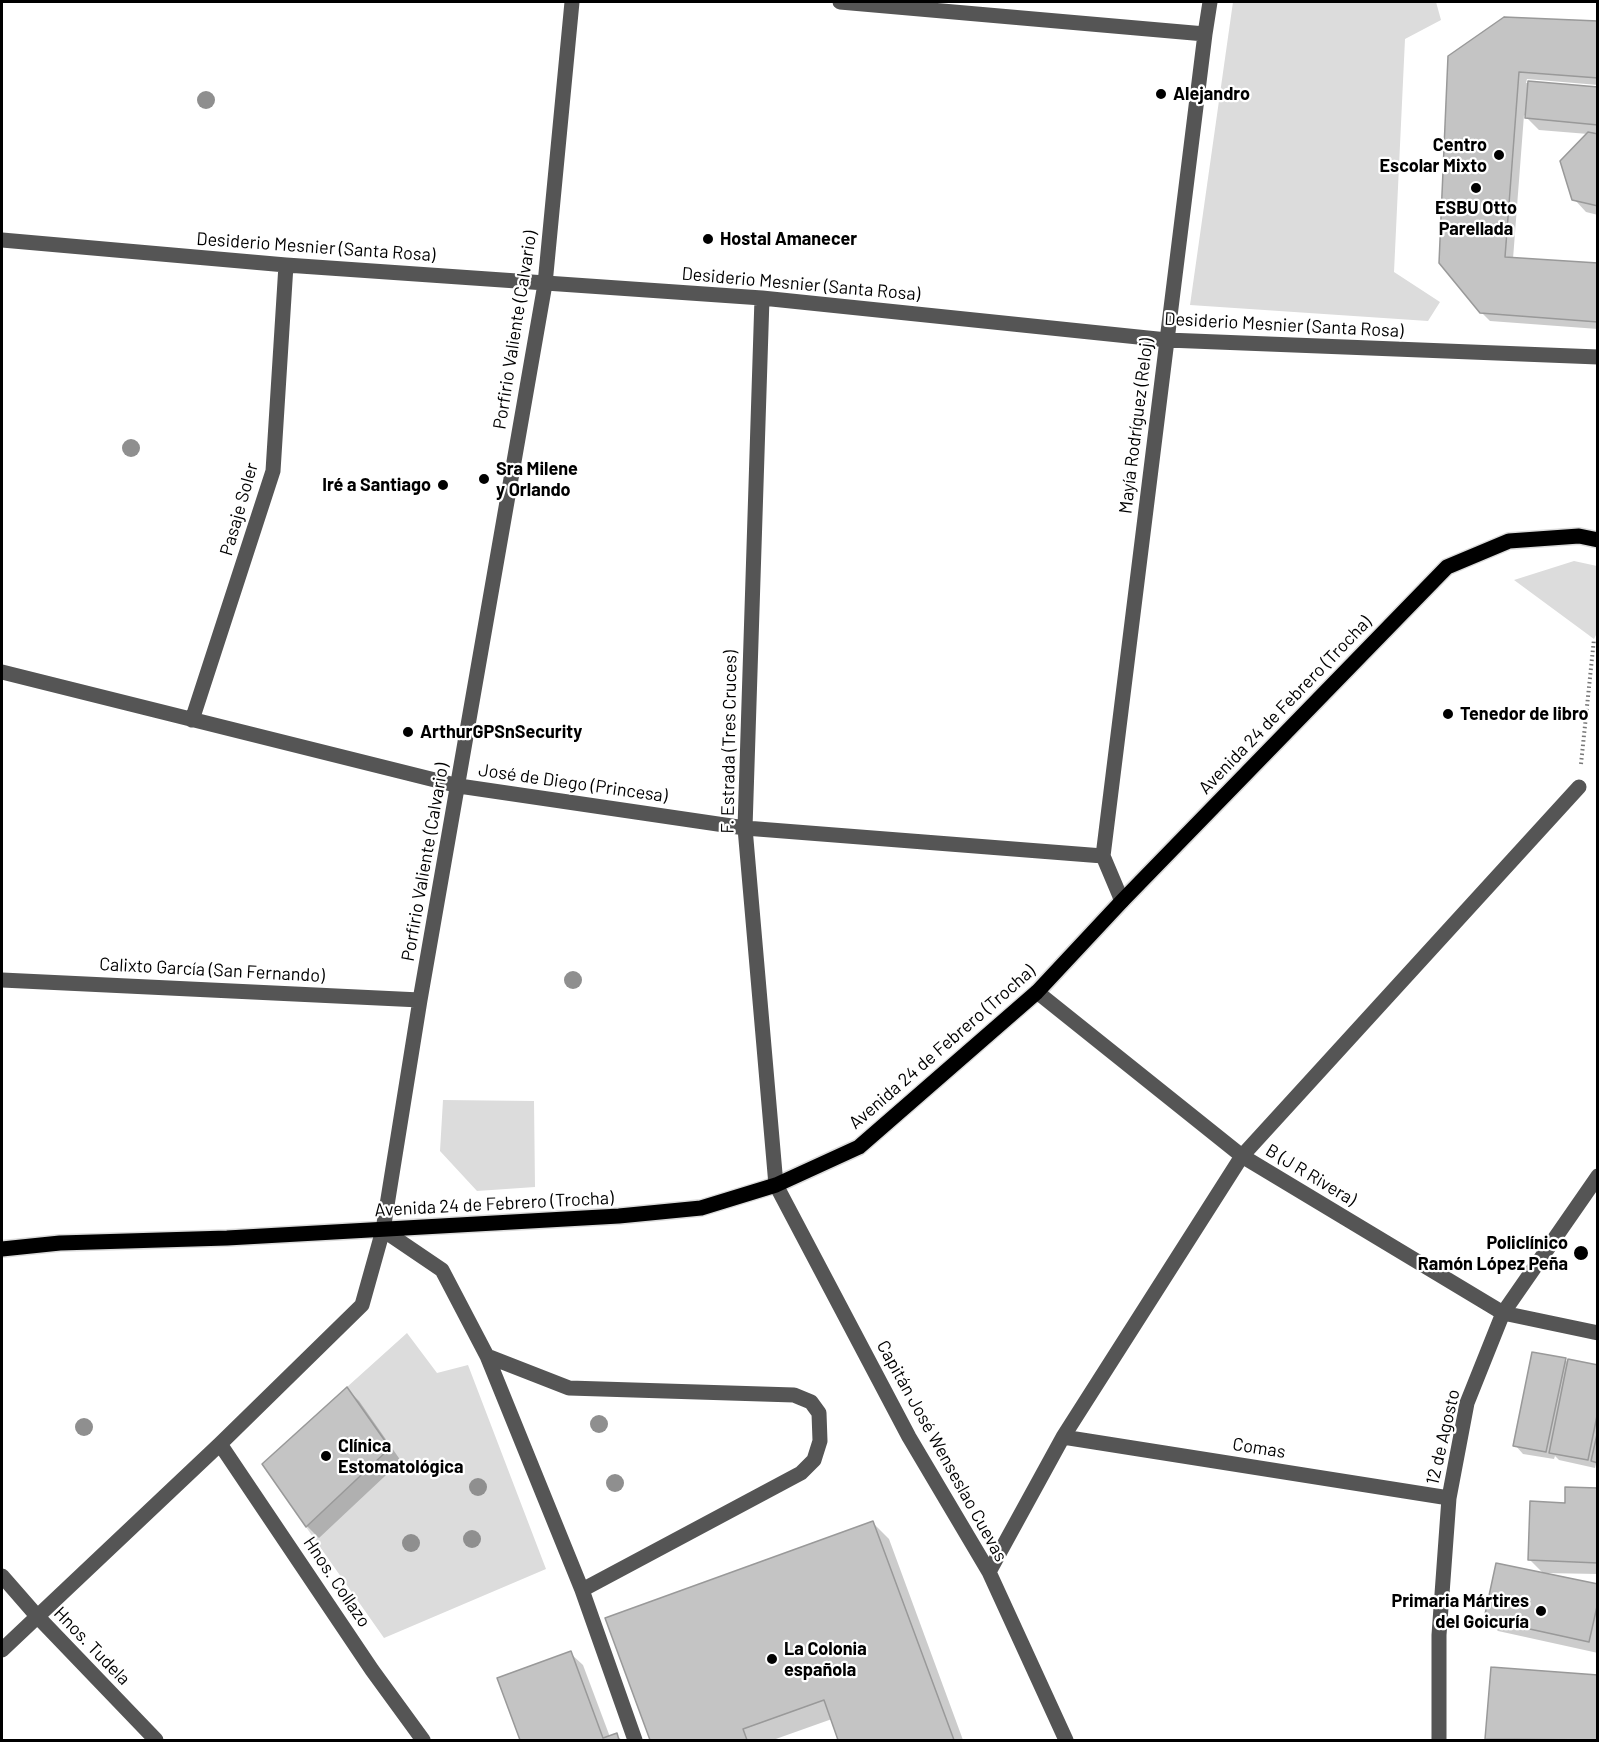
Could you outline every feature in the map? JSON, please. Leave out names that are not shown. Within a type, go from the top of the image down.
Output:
[{"type":"main road","name":"Avenida 24 de Febrero (Trocha)","points":[[2,1249],[60,1243],[227,1238],[619,1216],[701,1208],[776,1185],[859,1147],[1037,992],[1122,901],[1447,567],[1509,541],[1579,536],[1598,540]]},
{"type":"street","name":"Porfirio Valiente (Calvario)","points":[[2,1650],[220,1444],[362,1305],[383,1230],[420,1000],[545,284],[572,2]]},
{"type":"street","points":[[840,2],[1205,34]]},
{"type":"street","name":"Mayía Rodríguez (Reloj)","points":[[1103,856],[1210,2]]},
{"type":"street","name":"Desiderio Mesnier (Santa Rosa)","points":[[2,240],[286,265],[762,298],[1167,340],[1598,357]]},
{"type":"street","name":"Pasaje Soler","points":[[192,720],[273,471],[286,265]]},
{"type":"street","name":"F. Estrada (Tres Cruces)","points":[[762,298],[745,828],[776,1185]]},
{"type":"street","name":"José de Diego (Princesa)","points":[[2,672],[459,786],[745,828],[1103,856]]},
{"type":"street","points":[[989,1572],[1063,1437],[1242,1156],[1579,788]]},
{"type":"street","points":[[1103,856],[1122,901]]},
{"type":"street","name":"Calixto García (San Fernando)","points":[[2,980],[420,1000]]},
{"type":"street","name":"B (J R Rivera)","points":[[1037,992],[1242,1156],[1503,1313],[1598,1333]]},
{"type":"street","name":"12 de Agosto","points":[[1439,1740],[1439,1635],[1449,1498],[1467,1403],[1503,1313],[1598,1176]]},
{"type":"street","name":"Capitán José Wenseslao Cuevas","points":[[776,1185],[909,1437],[989,1572],[1066,1740]]},
{"type":"street","points":[[383,1230],[442,1270],[487,1356],[582,1590],[635,1740]]},
{"type":"street","points":[[487,1356],[569,1388],[794,1395],[810,1402],[819,1413],[820,1441],[814,1460],[801,1473],[582,1590]]},
{"type":"street","name":"Comas","points":[[1063,1437],[1449,1498]]},
{"type":"street","name":"Hnos. Collazo","points":[[220,1444],[372,1670],[423,1740]]},
{"type":"street","name":"Hnos. Tudela","points":[[2,1576],[37,1616],[156,1740]]},
{"type":"path","points":[[1579,788],[1594,639]]},
{"type":"shaded area","points":[[1233,2],[1436,2],[1441,20],[1405,39],[1394,272],[1440,302],[1428,321],[1190,305]]},
{"type":"shaded area","points":[[1574,561],[1597,566],[1598,631],[1594,639],[1514,580]]},
{"type":"shaded area","points":[[443,1100],[534,1101],[535,1187],[477,1191],[440,1151]]},
{"type":"shaded area","points":[[407,1333],[437,1373],[468,1365],[546,1569],[384,1638],[306,1527],[390,1448],[347,1387]]},
{"type":"building","name":"ESBU Otto Parellada","points":[[1504,17],[1598,21],[1598,78],[1519,72],[1505,257],[1598,263],[1598,322],[1480,313],[1439,263],[1448,56]]},
{"type":"building","points":[[1528,81],[1598,87],[1598,125],[1525,118]]},
{"type":"building","points":[[1588,132],[1598,134],[1598,206],[1572,200],[1560,161]]},
{"type":"building","points":[[1532,1352],[1566,1358],[1546,1452],[1513,1446]]},
{"type":"building","points":[[1568,1359],[1598,1365],[1598,1411],[1588,1460],[1549,1453]]},
{"type":"building","name":"Clínica Estomatológica","points":[[347,1387],[390,1448],[306,1527],[262,1464]]},
{"type":"building","points":[[1598,1430],[1598,1463],[1591,1461]]},
{"type":"building","points":[[1565,1487],[1598,1488],[1598,1563],[1528,1560],[1530,1501],[1565,1503]]},
{"type":"building","name":"La Colonia española","points":[[873,1521],[954,1740],[838,1740],[824,1700],[743,1729],[747,1740],[650,1740],[605,1618]]},
{"type":"building","name":"Primaria Mártires del Goicuría","points":[[1496,1563],[1598,1584],[1598,1602],[1589,1642],[1484,1619]]},
{"type":"building","points":[[571,1651],[603,1738],[617,1733],[619,1740],[520,1740],[497,1678]]},
{"type":"building","points":[[1491,1667],[1598,1675],[1598,1740],[1485,1739]]},
{"type":"place","name":"Alejandro","points":[[1161,94]]},
{"type":"place","name":"Centro Escolar Mixto","points":[[1499,155]]},
{"type":"place","name":"ESBU Otto Parellada","points":[[1476,188]]},
{"type":"place","name":"Hostal Amanecer","points":[[708,239]]},
{"type":"place","name":"Sra Milene y Orlando","points":[[484,479]]},
{"type":"place","name":"Iré a Santiago","points":[[443,485]]},
{"type":"place","name":"Tenedor de libro","points":[[1448,714]]},
{"type":"place","name":"ArthurGPSnSecurity","points":[[408,732]]},
{"type":"place","name":"Policlínico Ramón López Peña","points":[[1581,1253]]},
{"type":"place","name":"Clínica Estomatológica","points":[[326,1456]]},
{"type":"place","name":"Primaria Mártires del Goicuría","points":[[1541,1611]]},
{"type":"place","name":"La Colonia española","points":[[772,1659]]}]
